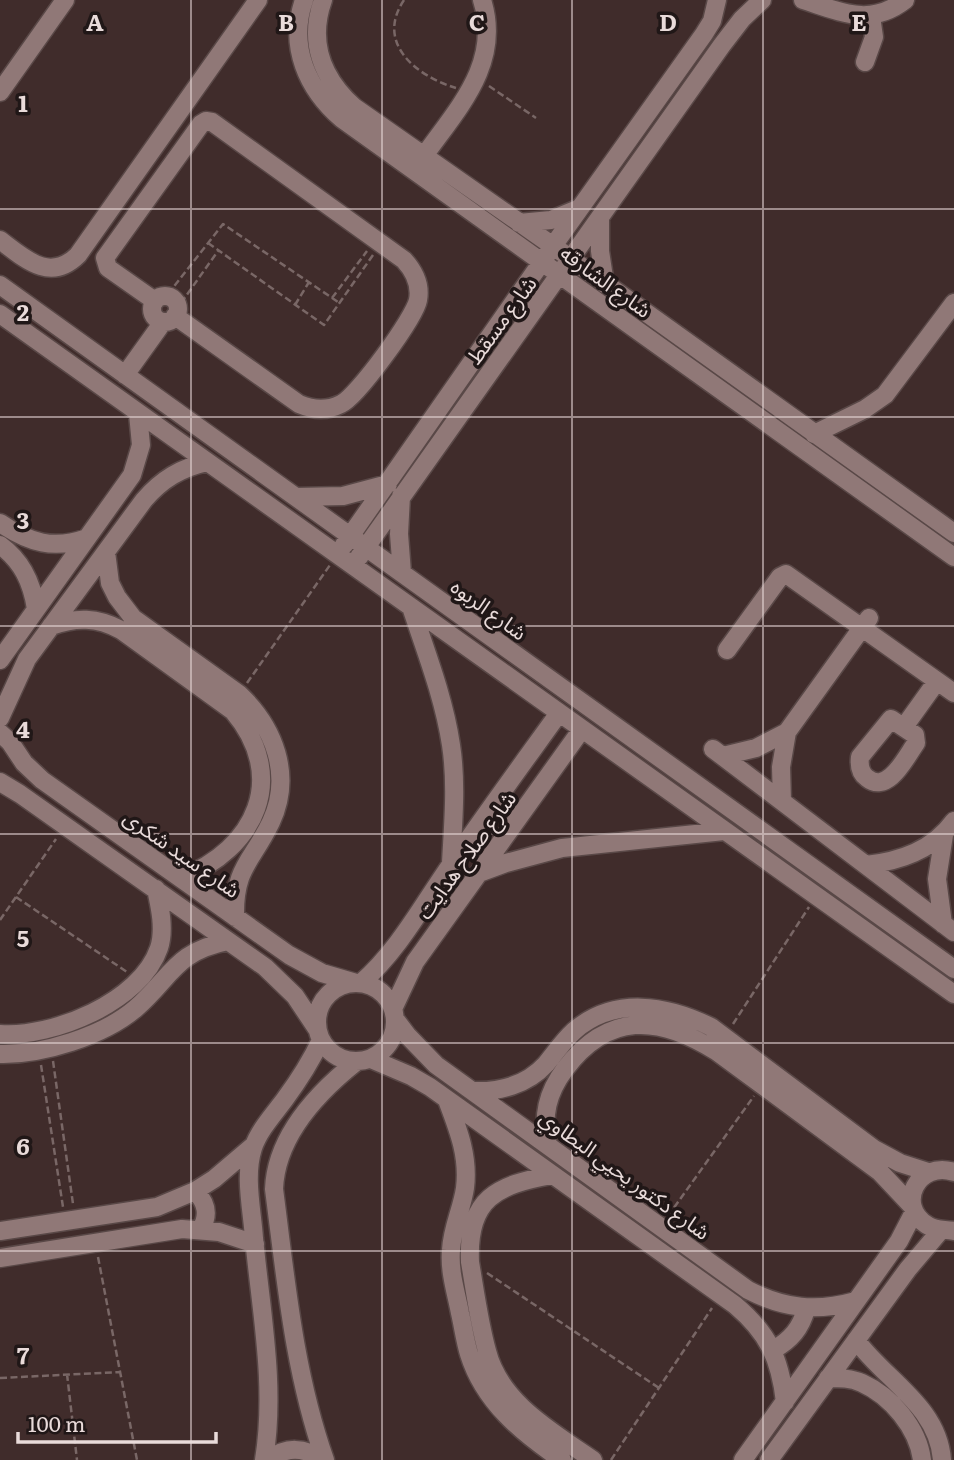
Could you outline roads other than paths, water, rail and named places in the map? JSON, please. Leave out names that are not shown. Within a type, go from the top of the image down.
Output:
[{"type":"street","points":[[0,92],[65,0]]},
{"type":"street","points":[[0,240],[40,266],[54,268],[68,264],[78,254],[258,0]]},
{"type":"street","name":"شارع الشارقه","points":[[304,0],[298,30],[299,51],[304,71],[326,106],[954,557]]},
{"type":"street","name":"شارع الشارقه","points":[[323,0],[318,14],[316,35],[319,55],[326,75],[338,93],[354,107],[954,533]]},
{"type":"street","points":[[424,156],[475,83],[487,43],[482,0]]},
{"type":"street","name":"شارع مسقط","points":[[354,566],[395,489],[542,262],[705,34],[712,21],[716,0]]},
{"type":"street","name":"شارع مسقط","points":[[337,554],[395,489],[559,274],[731,32],[762,0]]},
{"type":"street","points":[[803,0],[846,14],[871,16],[884,13],[905,0]]},
{"type":"street","points":[[865,62],[873,37],[871,16]]},
{"type":"street","points":[[206,121],[212,122],[404,260],[414,274],[419,291],[417,305],[410,318],[356,394],[337,407],[314,409],[299,404],[165,310],[108,268],[106,258],[201,124],[206,121]]},
{"type":"street","points":[[519,223],[551,220],[580,208]]},
{"type":"street","points":[[600,217],[600,251],[605,284]]},
{"type":"street","name":"شارع الربوه","points":[[0,285],[954,969]]},
{"type":"street","points":[[814,434],[865,410],[885,395],[954,303]]},
{"type":"street","points":[[120,371],[165,310]]},
{"type":"street","points":[[0,314],[954,995]]},
{"type":"street","points":[[0,660],[132,475],[141,445],[138,414]]},
{"type":"street","points":[[0,718],[20,671],[152,490],[177,471],[208,462]]},
{"type":"street","points":[[132,475],[145,478],[152,490]]},
{"type":"street","points":[[296,497],[343,496],[395,489],[402,573]]},
{"type":"street","points":[[0,523],[37,543],[63,544],[87,538]]},
{"type":"street","points":[[22,566],[33,557],[37,543]]},
{"type":"street","points":[[0,545],[22,566],[32,586],[36,609]]},
{"type":"street","points":[[106,552],[108,575],[117,597],[132,618],[239,694],[253,708],[270,733],[279,761],[278,802],[272,821],[246,861],[236,888],[235,917]]},
{"type":"street","points":[[727,650],[780,577],[786,574],[866,623],[954,693]]},
{"type":"street","points":[[101,621],[105,606],[117,597]]},
{"type":"street","points":[[411,607],[438,688],[451,746],[454,775],[451,863]]},
{"type":"street","points":[[51,626],[84,618],[101,621],[121,630],[233,711],[250,733],[260,759],[260,796],[255,814],[246,830],[215,862],[181,878]]},
{"type":"street","points":[[782,801],[781,766],[787,732],[866,623]]},
{"type":"street","points":[[904,727],[937,681]]},
{"type":"street","name":"شارع صلاح هدايت","points":[[359,983],[376,970],[395,947],[451,863],[559,713]]},
{"type":"street","name":"شارع صلاح هدايت","points":[[394,1014],[415,962],[582,729]]},
{"type":"street","points":[[787,732],[756,748],[718,752],[949,928]]},
{"type":"street","name":"شارع سيد شكرى","points":[[0,733],[10,742],[23,763],[42,780],[235,917],[305,965],[339,979],[359,983]]},
{"type":"street","points":[[0,782],[156,889],[281,981],[295,996],[335,1056],[363,1060]]},
{"type":"street","points":[[866,865],[908,856],[949,828]]},
{"type":"street","points":[[949,828],[937,879],[949,928]]},
{"type":"street","points":[[480,873],[562,848],[724,831]]},
{"type":"street","points":[[230,849],[236,858],[246,861]]},
{"type":"street","points":[[792,879],[804,861]]},
{"type":"street","points":[[0,1034],[28,1034],[52,1028],[91,1013],[125,993],[138,980],[159,948],[162,928],[156,889]]},
{"type":"street","points":[[0,1054],[45,1049],[101,1030],[118,1021],[148,996],[179,961],[211,945],[228,941]]},
{"type":"street","points":[[159,948],[171,952],[179,961]]},
{"type":"street","points":[[0,1231],[157,1207],[195,1191],[214,1179],[254,1145],[308,1066],[319,1035],[317,1017],[326,996],[345,984],[359,983],[380,991],[394,1014],[392,1038],[380,1054],[363,1060],[322,1093],[290,1134],[278,1160],[275,1175],[274,1189],[293,1339],[323,1460]]},
{"type":"street","points":[[472,1091],[503,1089],[531,1076],[544,1066],[574,1031],[615,1008],[648,1008],[681,1014],[711,1027],[874,1149],[900,1163],[944,1168]]},
{"type":"street","name":"شارع دكتور يحيي البطاوي","points":[[394,1014],[421,1051],[436,1065],[748,1290],[766,1300],[806,1309],[831,1308],[856,1301]]},
{"type":"street","points":[[548,1145],[545,1118],[551,1091],[588,1042],[602,1033],[633,1025],[661,1028],[688,1035],[716,1051],[880,1172],[925,1225],[949,1230]]},
{"type":"street","name":"شارع دكتور يحيي البطاوي","points":[[363,1060],[411,1076],[750,1318],[773,1350],[782,1376],[785,1402]]},
{"type":"street","points":[[531,1076],[551,1091]]},
{"type":"street","points":[[447,1100],[465,1155],[466,1180],[452,1237],[451,1270],[469,1354],[491,1397],[507,1416],[524,1433],[562,1460]]},
{"type":"street","points":[[254,1145],[249,1162],[249,1180],[269,1380],[267,1460]]},
{"type":"street","points":[[743,1460],[899,1241],[913,1209],[916,1184],[944,1168]]},
{"type":"street","points":[[552,1175],[506,1187],[488,1199],[479,1210],[469,1248],[470,1262],[487,1353],[495,1372],[522,1407],[538,1422],[593,1460]]},
{"type":"street","points":[[195,1191],[201,1197],[207,1213],[201,1229]]},
{"type":"street","points":[[461,1205],[479,1210]]},
{"type":"street","points":[[0,1258],[164,1231],[201,1229],[255,1244]]},
{"type":"street","points":[[769,1460],[920,1253],[949,1230]]},
{"type":"street","points":[[773,1350],[791,1338],[806,1309]]},
{"type":"street","points":[[856,1340],[874,1363],[923,1410],[935,1430],[942,1460]]},
{"type":"street","points":[[828,1378],[861,1382],[875,1390],[907,1420],[916,1437],[922,1460]]},
{"type":"street","points":[[267,1460],[290,1449],[312,1453],[323,1460]]}]
